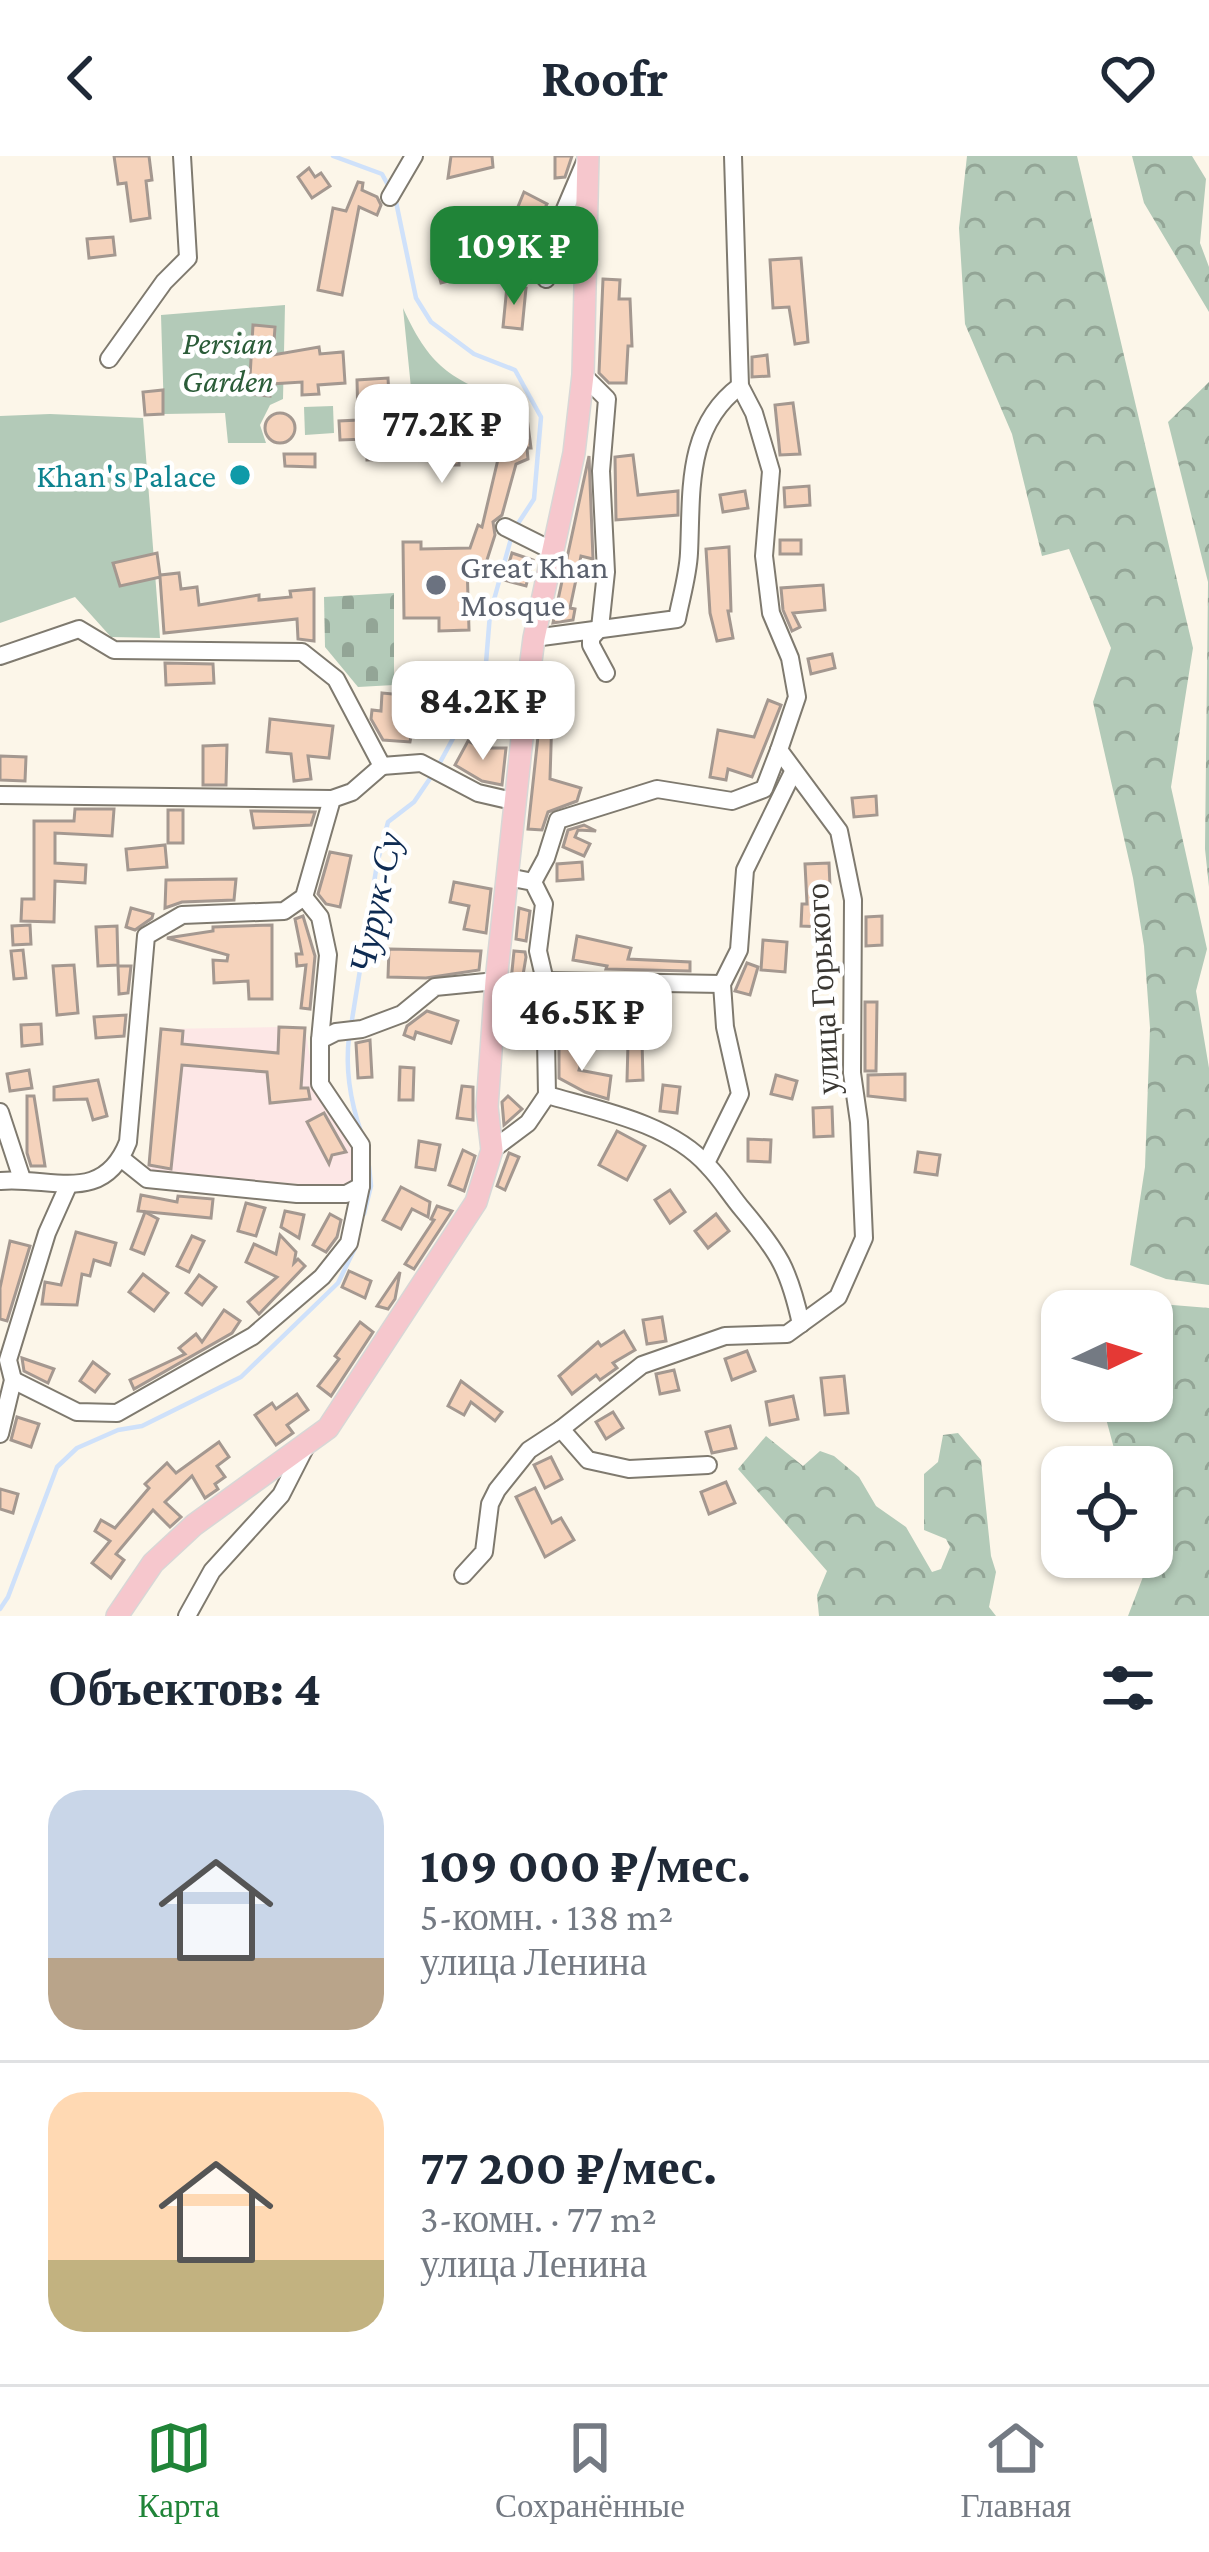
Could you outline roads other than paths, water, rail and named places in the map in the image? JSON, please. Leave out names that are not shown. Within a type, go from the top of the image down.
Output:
[{"type":"main road","points":[[117,1616],[166,1550],[328,1428],[476,1202],[492,1150],[488,1107],[496,981],[534,638],[574,453],[583,375],[588,156]]},
{"type":"street","points":[[109,359],[164,282],[188,258],[182,156]]},
{"type":"street","points":[[392,192],[414,156]]},
{"type":"street","points":[[546,279],[557,228],[588,156]]},
{"type":"street","points":[[533,882],[558,820],[657,789],[732,801],[764,790],[797,697],[790,658],[771,613],[764,556],[771,471],[754,413],[740,386],[733,156]]},
{"type":"street","points":[[583,375],[607,399],[601,471],[606,572],[600,628],[591,645],[606,674]]},
{"type":"street","points":[[534,638],[677,619],[689,556],[692,466],[705,426],[740,386]]},
{"type":"street","points":[[513,532],[553,551]]},
{"type":"street","points":[[0,656],[79,629],[114,650],[302,652],[336,679],[382,766]]},
{"type":"street","name":"улица Горького","points":[[779,750],[838,831],[854,900],[852,1073],[864,1238],[838,1297],[801,1324]]},
{"type":"street","points":[[0,795],[332,799],[352,792],[382,766],[421,763],[478,793],[517,802]]},
{"type":"street","points":[[706,1163],[740,1094],[724,1027],[722,984],[740,950],[745,870],[793,772]]},
{"type":"street","points":[[0,1180],[68,1186],[105,1176],[122,1159],[131,1118],[146,936],[182,916],[284,911],[304,897],[332,799]]},
{"type":"street","points":[[508,877],[533,882]]},
{"type":"street","points":[[492,1150],[528,1124],[547,1095],[545,981],[538,951],[544,904],[533,882]]},
{"type":"street","points":[[13,1380],[77,1412],[117,1413],[253,1336],[322,1276],[349,1243],[361,1186],[361,1145],[320,1084],[328,1036],[328,955],[320,917],[304,897]]},
{"type":"street","points":[[328,1036],[402,1015],[435,987],[496,981]]},
{"type":"street","points":[[545,981],[722,984]]},
{"type":"street","points":[[463,1575],[484,1552],[490,1504],[509,1471],[529,1450],[642,1365],[725,1336],[787,1334],[801,1324],[781,1256],[706,1163],[649,1128],[547,1095]]},
{"type":"street","points":[[0,1112],[22,1179]]},
{"type":"street","points":[[122,1159],[147,1179],[297,1194],[346,1194],[361,1186]]},
{"type":"street","points":[[0,1434],[13,1380],[8,1360],[47,1233],[68,1186]]},
{"type":"street","points":[[561,1429],[588,1460],[629,1469],[708,1465]]},
{"type":"street","points":[[187,1616],[212,1571],[281,1495],[310,1439]]},
{"type":"waterway","name":"Чурук-Су","points":[[333,156],[382,174],[389,187]]},
{"type":"waterway","name":"Чурук-Су","points":[[395,197],[416,298],[431,322],[474,354],[515,370],[541,417],[534,499],[517,525]]},
{"type":"waterway","name":"Чурук-Су","points":[[437,768],[470,707],[486,663],[490,614],[512,535]]},
{"type":"waterway","name":"Чурук-Су","points":[[351,1026],[388,822],[414,802],[431,777]]},
{"type":"waterway","name":"Чурук-Су","points":[[349,1037],[349,1085],[361,1132]]},
{"type":"waterway","name":"Чурук-Су","points":[[364,1214],[371,1186],[369,1166]]},
{"type":"waterway","name":"Чурук-Су","points":[[0,1609],[57,1467],[77,1448],[118,1430],[142,1426],[241,1377],[338,1283],[355,1248]]},
{"type":"place","name":"Khan's Palace","points":[[240,475]]},
{"type":"place","name":"Great Khan Mosque","points":[[436,585]]},
{"type":"park label","name":"Persian Garden","points":[[228,361]]}]
